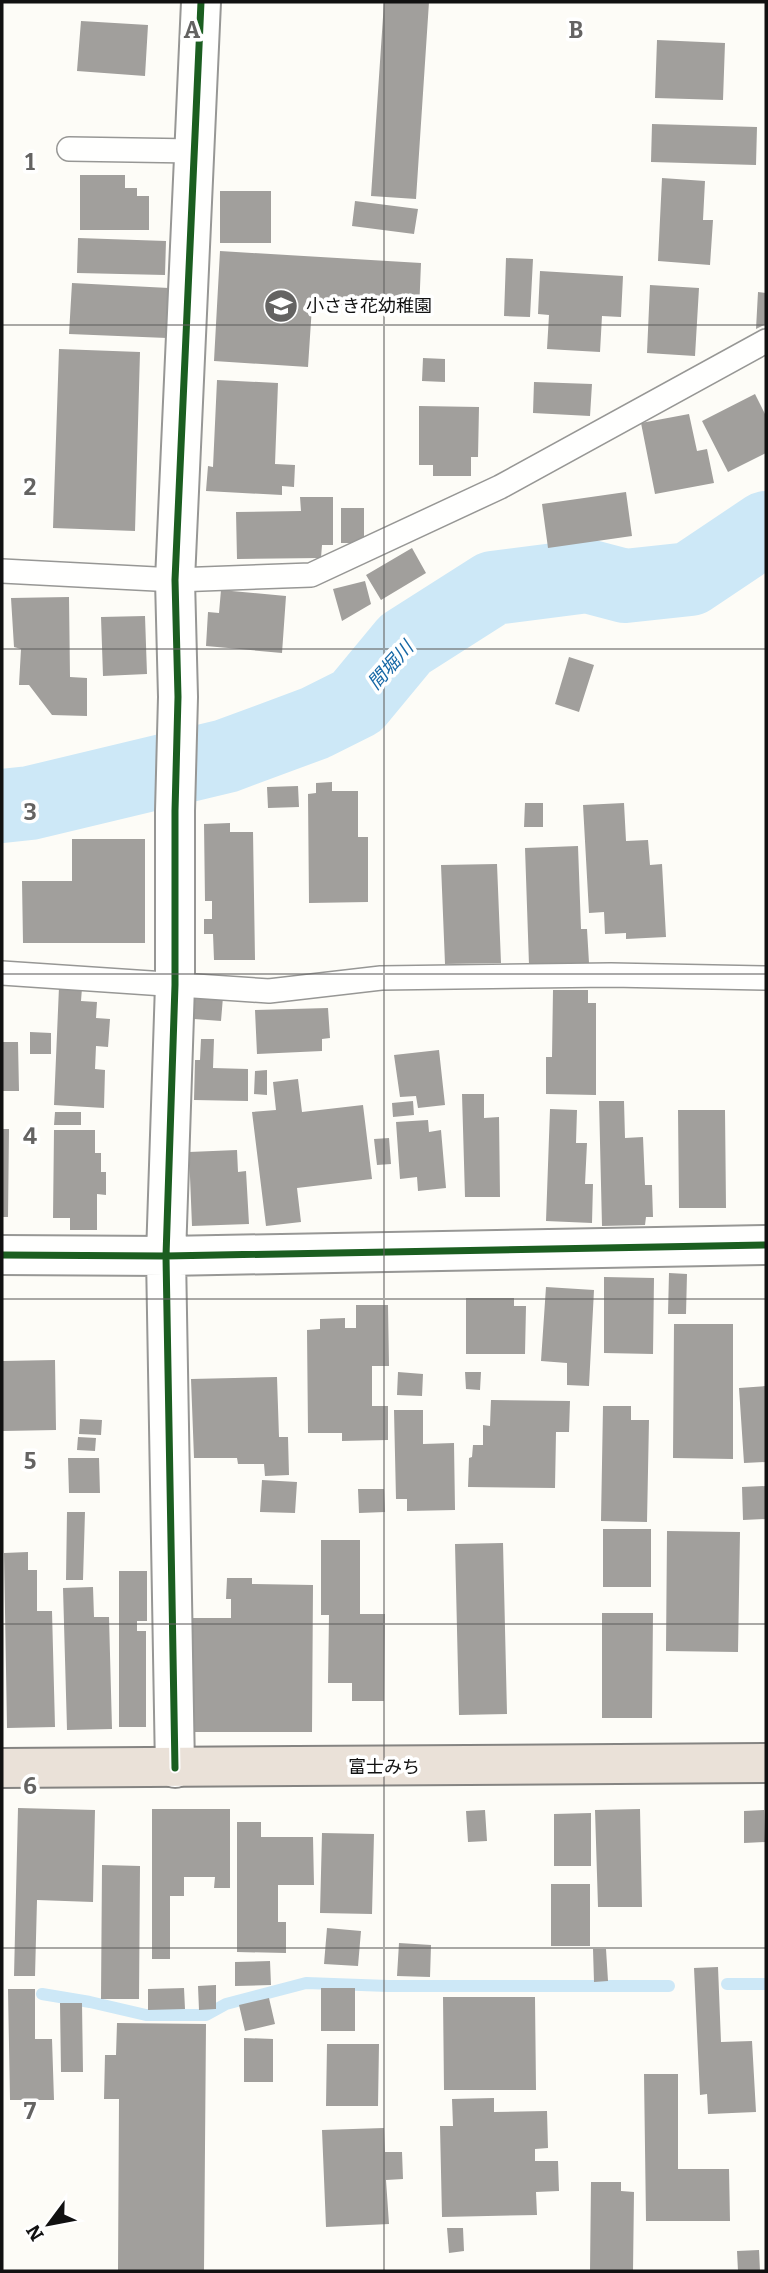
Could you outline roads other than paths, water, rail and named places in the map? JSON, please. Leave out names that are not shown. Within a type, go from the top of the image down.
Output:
[{"type":"highway","name":"富士みち","points":[[2,1768],[766,1763]]},
{"type":"street","points":[[175,1768],[166,1256],[175,985],[178,697],[175,580],[201,2]]},
{"type":"street","points":[[2,1255],[166,1256],[766,1245]]},
{"type":"lane","points":[[69,149],[194,151]]},
{"type":"lane","points":[[2,571],[175,580],[311,575],[500,487],[766,341]]},
{"type":"lane","points":[[2,973],[269,991],[381,978],[611,975],[766,978]]},
{"type":"waterway","name":"間堀川","points":[[2,806],[30,803],[226,756],[315,723],[357,702],[405,644],[493,588],[587,576],[625,586],[690,579],[766,528]]},
{"type":"waterway","points":[[42,1994],[146,2015],[206,2015],[226,2004],[306,1983],[388,1986],[669,1986]]},
{"type":"waterway","points":[[727,1984],[766,1984]]},
{"type":"place","name":"小さき花幼稚園","points":[[281,306]]}]
